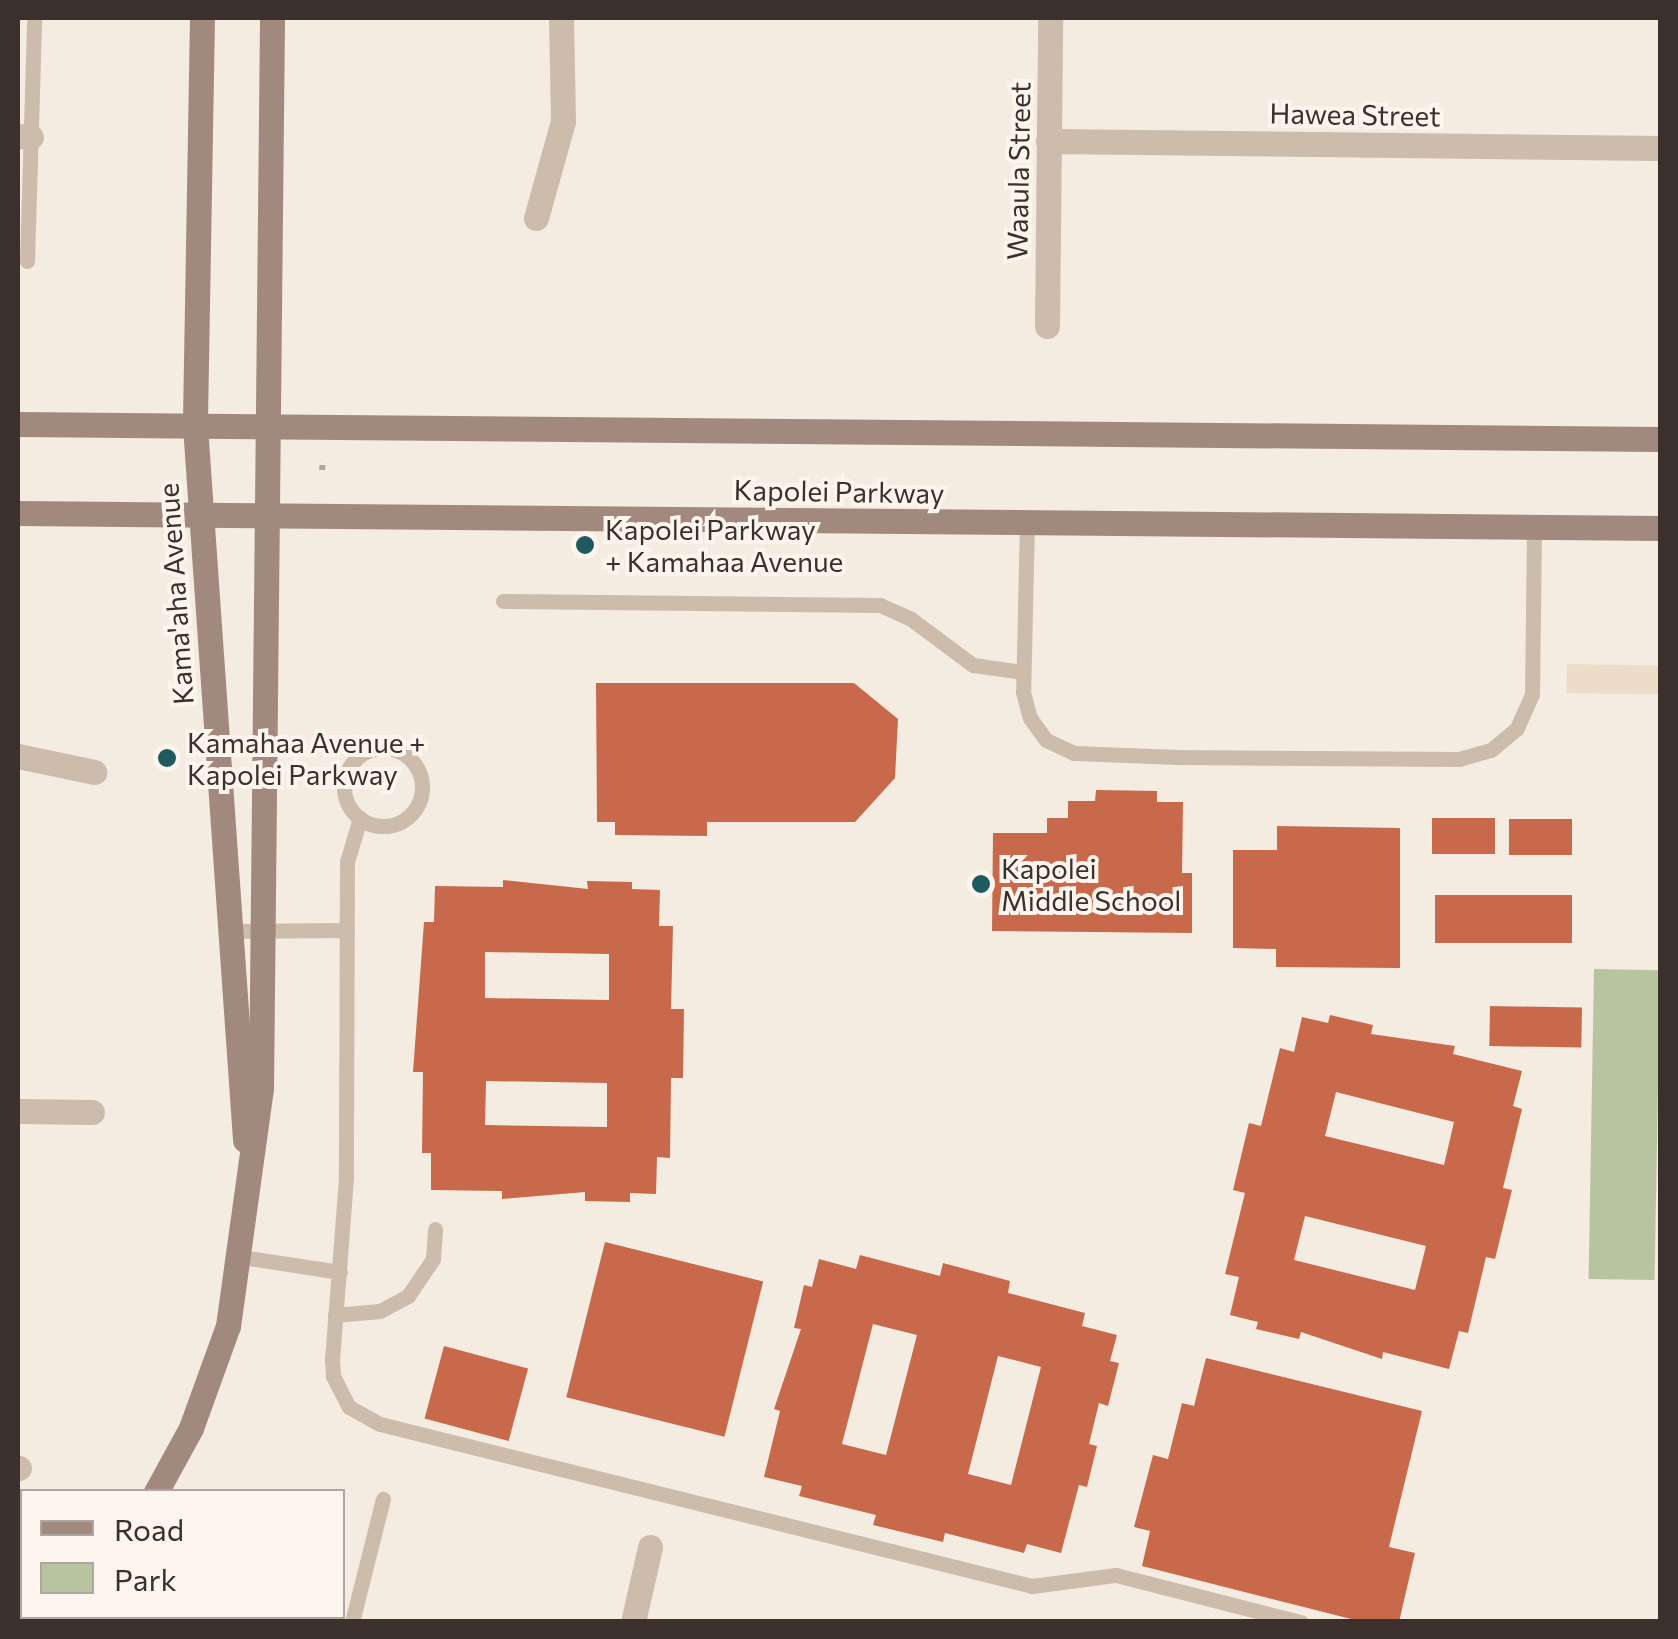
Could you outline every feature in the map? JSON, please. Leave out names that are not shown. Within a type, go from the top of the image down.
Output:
[{"type":"main road","name":"Kama'aha Avenue","points":[[202,18],[194,426],[227,931],[249,1165]]},
{"type":"main road","name":"Kama'aha Avenue","points":[[157,1489],[212,1378],[242,1257],[249,1165],[261,1088],[272,18]]},
{"type":"main road","points":[[18,424],[1660,438]]},
{"type":"main road","name":"Kapolei Parkway","points":[[18,513],[1660,528]]},
{"type":"street","points":[[536,218],[563,121],[562,18]]},
{"type":"street","name":"Waaula Street","points":[[1046,326],[1050,18]]},
{"type":"street","name":"Hawea Street","points":[[1048,141],[1660,148]]},
{"type":"street","points":[[18,756],[94,772]]},
{"type":"street","points":[[18,1111],[92,1112]]},
{"type":"street","points":[[632,1622],[650,1547]]},
{"type":"lane","points":[[27,261],[24,136],[34,18]]},
{"type":"lane","points":[[1027,522],[1023,672],[1030,718],[1046,740],[1074,753],[1476,756],[1518,728],[1532,694],[1534,527]]},
{"type":"lane","points":[[503,602],[880,604],[911,619],[973,665],[1023,672]]},
{"type":"lane","points":[[382,748],[407,756],[422,778],[418,805],[399,823],[360,818],[345,796],[356,758],[382,748]]},
{"type":"lane","points":[[360,818],[348,850],[340,1272],[332,1358],[339,1392],[349,1407],[380,1424],[1032,1586],[1116,1576],[1301,1622]]},
{"type":"lane","points":[[227,931],[347,930]]},
{"type":"lane","points":[[335,1315],[380,1311],[408,1296],[433,1259],[435,1229]]},
{"type":"lane","points":[[242,1257],[340,1272]]},
{"type":"lane","points":[[352,1622],[383,1500]]},
{"type":"path","points":[[322,470],[323,460]]},
{"type":"green space","points":[[1594,969],[1660,970],[1655,1280],[1589,1279]]},
{"type":"shaded area","points":[[1567,664],[1660,666],[1659,695],[1566,693]]},
{"type":"building","points":[[596,683],[854,683],[898,719],[895,778],[855,822],[707,822],[707,836],[615,835],[615,822],[597,822]]},
{"type":"building","points":[[1096,790],[1157,791],[1157,802],[1183,802],[1182,873],[1192,873],[1192,933],[992,931],[993,833],[1047,833],[1047,818],[1068,818],[1068,801],[1095,801]]},
{"type":"building","points":[[1432,818],[1495,818],[1495,854],[1432,854]]},
{"type":"building","points":[[1509,819],[1572,819],[1572,855],[1509,855]]},
{"type":"building","points":[[1277,826],[1400,828],[1400,968],[1276,967],[1276,949],[1233,948],[1233,850],[1277,850]]},
{"type":"building","points":[[503,880],[588,889],[587,881],[632,882],[632,889],[660,890],[659,926],[673,926],[671,1009],[684,1009],[683,1078],[671,1078],[670,1158],[657,1157],[656,1194],[630,1193],[630,1202],[585,1201],[585,1192],[502,1199],[502,1191],[431,1190],[431,1153],[422,1153],[423,1072],[413,1072],[424,922],[434,922],[435,886],[503,887]],"holes":[[[485,952],[609,954],[609,1000],[485,998]],[[486,1081],[607,1083],[607,1127],[485,1125]]]},
{"type":"building","points":[[1435,895],[1572,895],[1572,943],[1435,943]]},
{"type":"building","points":[[1490,1006],[1582,1008],[1581,1048],[1489,1046]]},
{"type":"building","points":[[1330,1015],[1373,1025],[1371,1034],[1455,1046],[1453,1054],[1522,1071],[1513,1106],[1522,1109],[1503,1188],[1512,1190],[1495,1259],[1486,1257],[1468,1333],[1459,1331],[1449,1369],[1383,1352],[1382,1359],[1301,1332],[1299,1339],[1256,1329],[1258,1322],[1230,1315],[1239,1277],[1225,1274],[1245,1193],[1233,1190],[1249,1123],[1261,1126],[1280,1048],[1294,1052],[1302,1017],[1328,1023]],"holes":[[[1336,1092],[1454,1122],[1444,1165],[1325,1136]],[[1305,1216],[1426,1246],[1415,1290],[1294,1260]]]},
{"type":"building","points":[[605,1242],[763,1281],[724,1437],[566,1397]]},
{"type":"building","points":[[860,1255],[940,1276],[943,1263],[1010,1281],[1008,1293],[1085,1313],[1082,1326],[1117,1335],[1110,1361],[1119,1363],[1108,1406],[1099,1403],[1089,1444],[1097,1446],[1087,1487],[1079,1485],[1061,1553],[1027,1544],[1024,1553],[945,1533],[943,1542],[873,1525],[876,1515],[799,1496],[802,1486],[764,1477],[780,1411],[774,1409],[801,1329],[794,1328],[804,1285],[812,1287],[819,1259],[856,1269]],"holes":[[[873,1324],[917,1335],[886,1455],[842,1444]],[[998,1356],[1041,1367],[1011,1485],[968,1474]]]},
{"type":"building","points":[[444,1346],[528,1369],[509,1441],[425,1418]]},
{"type":"building","points":[[1206,1358],[1422,1411],[1389,1547],[1415,1553],[1399,1622],[1363,1622],[1142,1566],[1150,1531],[1134,1527],[1153,1455],[1168,1459],[1182,1403],[1194,1406]]},
{"type":"place","name":"Kapolei Parkway + Kamahaa Avenue","points":[[585,545]]},
{"type":"place","name":"Kamahaa Avenue + Kapolei Parkway","points":[[167,758]]},
{"type":"place","name":"Kapolei Middle School","points":[[981,884]]}]
